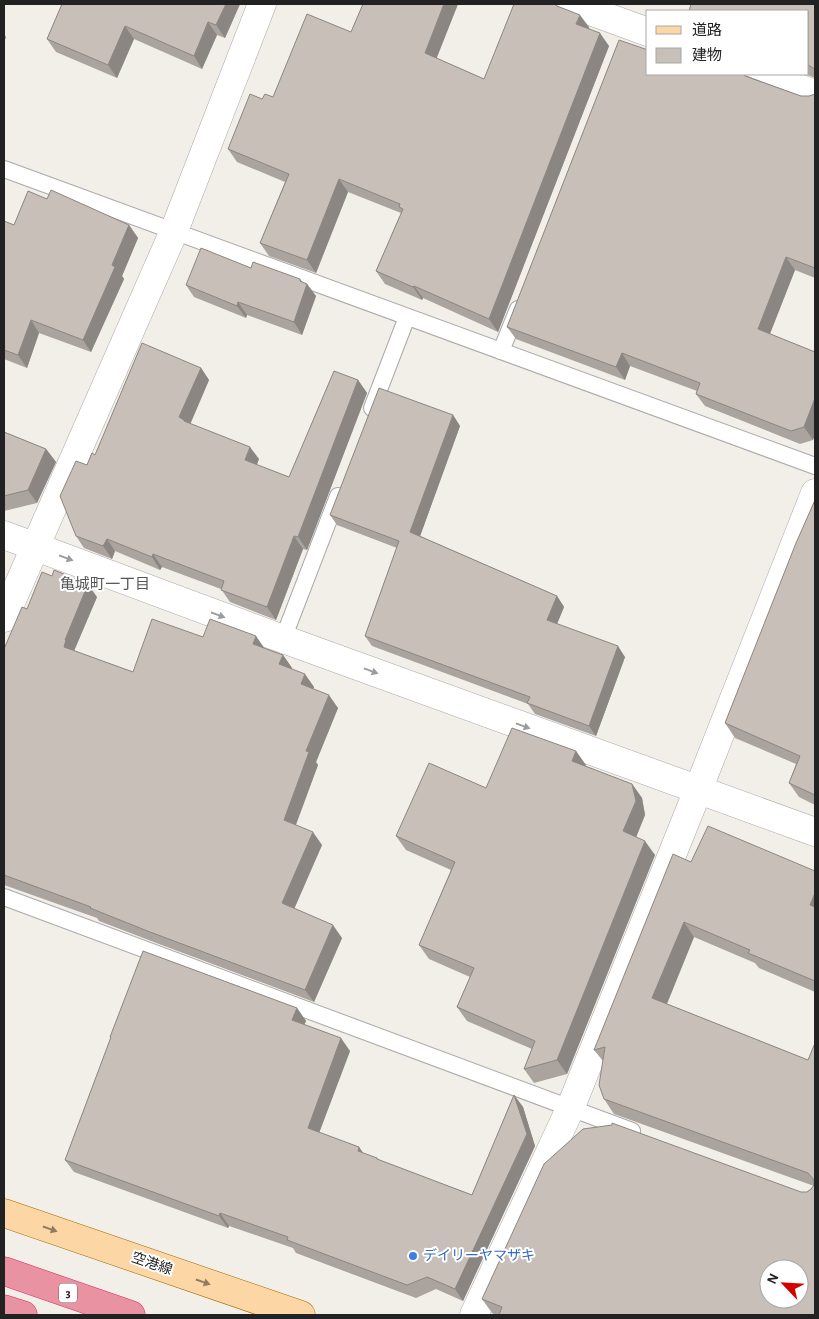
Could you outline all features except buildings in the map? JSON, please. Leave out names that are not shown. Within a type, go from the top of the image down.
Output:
[{"type":"highway","name":"3","points":[[4,1271],[131,1315]]},
{"type":"highway","points":[[4,1309],[23,1315]]},
{"type":"main road","name":"空港線","points":[[4,1213],[301,1315]]},
{"type":"street","points":[[4,618],[174,231],[262,4]]},
{"type":"street","points":[[571,4],[632,34]]},
{"type":"street","points":[[763,75],[815,94]]},
{"type":"street","points":[[474,1315],[570,1109],[815,493]]},
{"type":"street","points":[[4,535],[283,639],[815,832]]},
{"type":"lane","points":[[4,169],[815,466]]},
{"type":"lane","points":[[501,351],[523,295]]},
{"type":"lane","points":[[368,418],[407,317]]},
{"type":"lane","points":[[283,639],[343,482]]},
{"type":"lane","points":[[4,897],[642,1135]]},
{"type":"place","name":"デイリーヤマザキ","points":[[413,1256]]},
{"type":"district","name":"亀城町一丁目","points":[[105,584]]}]
